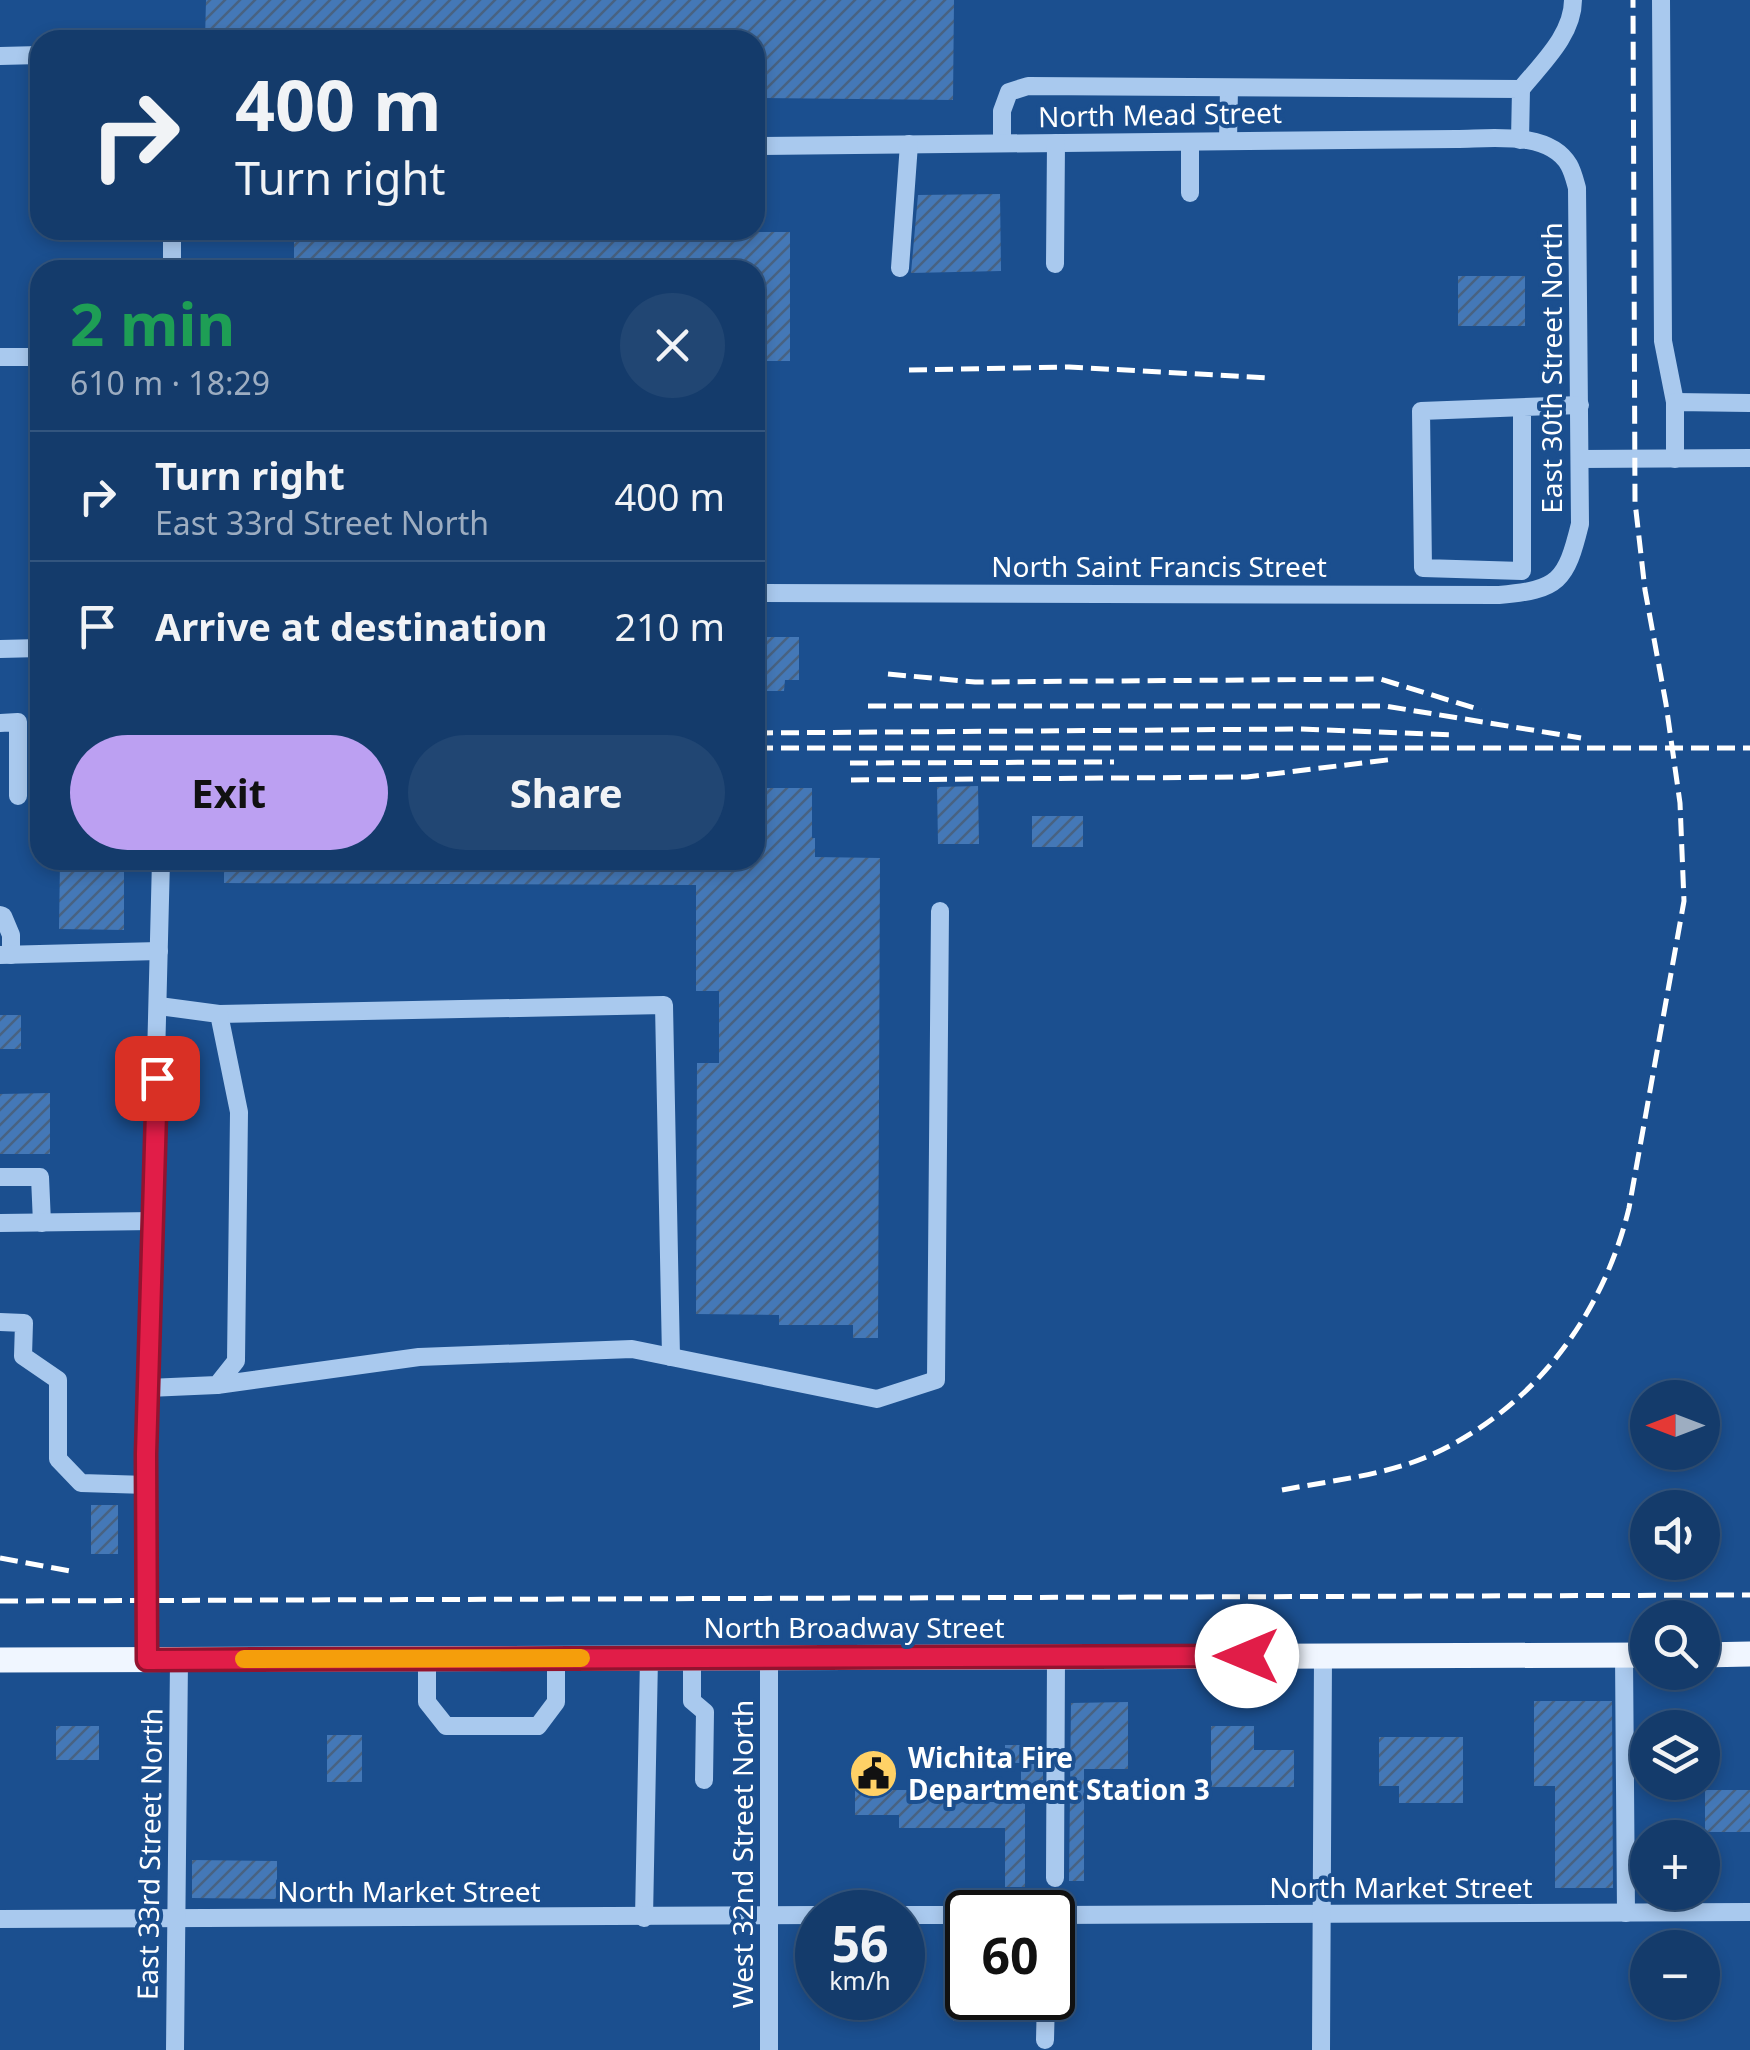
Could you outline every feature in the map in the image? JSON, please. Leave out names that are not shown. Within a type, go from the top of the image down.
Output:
[{"type":"main road","points":[[1720,1655],[1750,1654]]},
{"type":"main road","name":"North Broadway Street","points":[[0,1660],[1630,1655]]},
{"type":"street","points":[[1520,140],[1521,90],[1568,25],[1573,0]]},
{"type":"street","points":[[1661,0],[1662,340],[1674,402],[1675,459]]},
{"type":"street","points":[[0,56],[30,55]]},
{"type":"street","points":[[1002,143],[1004,102],[1009,92],[1017,88],[1521,90]]},
{"type":"street","points":[[1228,88],[1228,141]]},
{"type":"street","name":"North Mead Street","points":[[765,146],[1520,140],[1549,146],[1561,157]]},
{"type":"street","points":[[1190,142],[1190,193]]},
{"type":"street","points":[[1055,264],[1056,143]]},
{"type":"street","points":[[900,268],[909,144]]},
{"type":"street","name":"East 30th Street North","points":[[1559,577],[1570,565],[1580,524],[1577,188],[1568,163],[1561,157]]},
{"type":"street","points":[[0,357],[30,357]]},
{"type":"street","points":[[1674,402],[1750,403]]},
{"type":"street","points":[[1522,408],[1522,571],[1423,568],[1421,411],[1580,405]]},
{"type":"street","points":[[1580,459],[1750,458]]},
{"type":"street","name":"North Saint Francis Street","points":[[765,593],[1499,595],[1531,592],[1559,577]]},
{"type":"street","points":[[0,649],[30,648]]},
{"type":"street","points":[[0,723],[18,722],[18,796]]},
{"type":"street","points":[[147,1660],[148,1388],[162,870]]},
{"type":"street","points":[[148,1388],[216,1386],[419,1357],[632,1349],[878,1399],[936,1380],[940,910]]},
{"type":"street","points":[[0,916],[12,935],[6,955],[160,951]]},
{"type":"street","points":[[158,1006],[219,1014],[664,1005],[671,1357]]},
{"type":"street","points":[[216,1386],[236,1362],[239,1112],[219,1014]]},
{"type":"street","points":[[0,1177],[40,1177],[42,1223]]},
{"type":"street","points":[[0,1223],[154,1221]]},
{"type":"street","points":[[0,1322],[24,1323],[23,1356],[58,1380],[58,1459],[81,1483],[147,1485]]},
{"type":"street","points":[[1321,2050],[1323,1656]]},
{"type":"street","points":[[1055,1878],[1056,1657]]},
{"type":"street","points":[[426,1658],[426,1702],[446,1726],[538,1726],[556,1702],[556,1658]]},
{"type":"street","points":[[644,1918],[650,1658]]},
{"type":"street","points":[[692,1658],[692,1701],[705,1712],[704,1780]]},
{"type":"street","name":"West 32nd Street North","points":[[770,1658],[770,2050]]},
{"type":"street","name":"East 33rd Street North","points":[[175,2050],[179,1660]]},
{"type":"street","points":[[1626,1913],[1635,1690]]},
{"type":"street","name":"North Market Street","points":[[1075,1915],[1750,1912]]},
{"type":"street","name":"North Market Street","points":[[0,1919],[795,1916]]},
{"type":"street","points":[[1045,2020],[1045,2040]]},
{"type":"building","points":[[206,0],[954,0],[953,100],[765,98],[765,30],[205,30]]},
{"type":"building","points":[[1000,194],[1001,271],[911,273],[918,195]]},
{"type":"building","points":[[765,232],[790,232],[790,361],[765,361],[765,260],[294,260],[294,240],[765,240]]},
{"type":"building","points":[[1458,276],[1525,276],[1525,326],[1458,326]]},
{"type":"building","points":[[765,637],[799,637],[799,680],[785,680],[784,691],[765,691]]},
{"type":"building","points":[[978,786],[979,844],[938,844],[937,787]]},
{"type":"building","points":[[765,788],[812,788],[815,857],[880,858],[878,1338],[853,1338],[853,1325],[779,1325],[779,1315],[696,1314],[697,1063],[719,1063],[719,991],[696,991],[696,885],[224,883],[224,870],[765,870]]},
{"type":"building","points":[[1032,816],[1083,816],[1083,847],[1032,847]]},
{"type":"building","points":[[60,870],[124,870],[124,930],[59,929]]},
{"type":"building","points":[[0,1015],[21,1015],[21,1049],[0,1049]]},
{"type":"building","points":[[50,1093],[50,1154],[0,1154],[0,1094]]},
{"type":"building","points":[[91,1505],[118,1505],[118,1554],[91,1554]]},
{"type":"building","points":[[1534,1701],[1612,1701],[1613,1888],[1555,1888],[1555,1786],[1534,1786]]},
{"type":"building","points":[[1128,1702],[1128,1769],[1084,1769],[1084,1881],[1069,1881],[1071,1703]]},
{"type":"building","points":[[56,1726],[99,1726],[99,1760],[56,1760]]},
{"type":"building","points":[[1211,1726],[1254,1726],[1254,1750],[1294,1750],[1294,1787],[1211,1787]]},
{"type":"building","points":[[327,1735],[362,1735],[362,1782],[327,1782]]},
{"type":"building","points":[[1379,1737],[1463,1737],[1463,1803],[1399,1803],[1399,1786],[1379,1786]]},
{"type":"building","points":[[1005,1745],[1043,1745],[1043,1790],[1021,1790],[1021,1763],[1005,1763]]},
{"type":"building","points":[[855,1757],[889,1757],[889,1790],[941,1790],[941,1802],[1005,1802],[1005,1797],[1025,1797],[1025,1887],[1005,1887],[1005,1828],[899,1828],[899,1815],[855,1815]]},
{"type":"building","points":[[1720,1790],[1750,1790],[1750,1832],[1720,1832],[1720,1820],[1705,1820],[1705,1800],[1720,1800]]},
{"type":"building","points":[[192,1860],[277,1861],[277,1899],[192,1898]]},
{"type":"railway","points":[[1282,1490],[1407,1464],[1462,1439],[1497,1416],[1556,1358],[1580,1324],[1617,1249],[1629,1208],[1684,901],[1680,803],[1645,590],[1635,502],[1633,0]]},
{"type":"railway","points":[[909,370],[1069,367],[1271,378]]},
{"type":"railway","points":[[888,674],[975,682],[1380,679],[1481,710]]},
{"type":"railway","points":[[868,706],[1385,706],[1581,738]]},
{"type":"railway","points":[[765,733],[1300,729],[1455,735]]},
{"type":"railway","points":[[765,748],[1750,748]]},
{"type":"railway","points":[[851,780],[1247,777],[1395,759]]},
{"type":"railway","points":[[850,763],[1114,762]]},
{"type":"railway","points":[[0,1558],[70,1571]]},
{"type":"railway","points":[[0,1601],[1750,1595]]},
{"type":"slow traffic","points":[[244,1659],[581,1658]]},
{"type":"place","name":"Wichita Fire Department Station 3","points":[[873,1773]]},
{"type":"route","points":[[157,1078],[146,1454],[147,1660],[1247,1656]]}]
